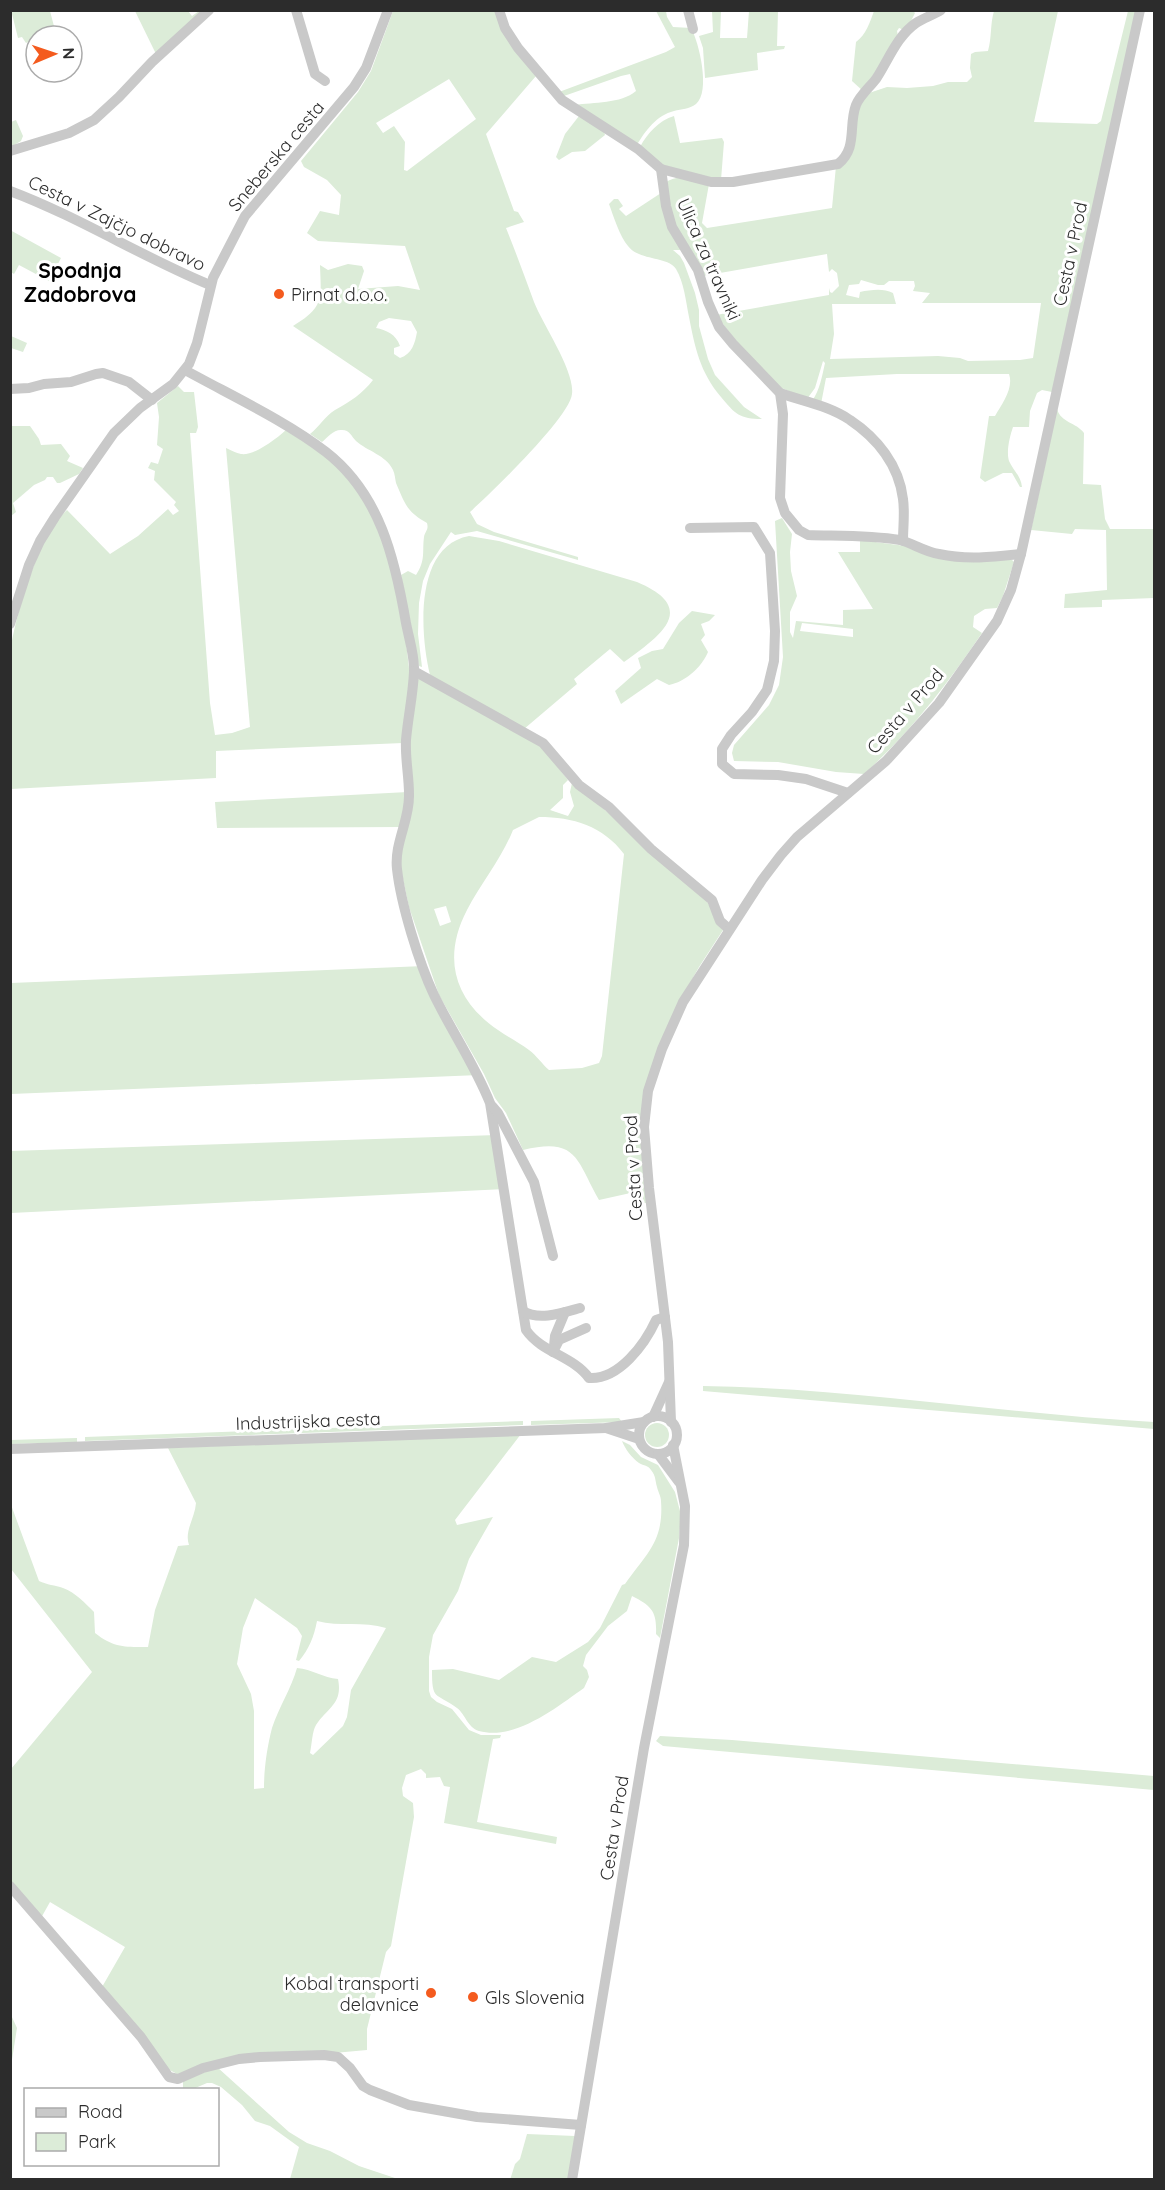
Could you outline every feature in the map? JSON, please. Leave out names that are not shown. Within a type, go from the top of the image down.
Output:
[{"type":"street","name":"Cesta v Zajčjo dobravo","points":[[10,151],[69,133],[94,120],[152,62],[209,10]]},
{"type":"street","points":[[296,10],[315,74],[325,81]]},
{"type":"street","name":"Sneberska cesta","points":[[10,624],[29,565],[51,523],[114,433],[129,418],[173,384],[185,370],[195,349],[210,285],[219,264],[250,209],[358,81],[372,54],[388,10]]},
{"type":"street","points":[[499,10],[505,28],[514,41],[562,100],[638,149],[661,169],[711,182],[733,182],[838,164],[846,158],[850,149],[855,111],[859,100],[910,29],[916,23],[941,10]]},
{"type":"street","points":[[688,10],[693,29]]},
{"type":"street","name":"Cesta v Prod","points":[[672,1422],[669,1354],[644,1127],[648,1091],[662,1049],[682,1002],[781,855],[797,837],[886,761],[939,703],[997,621],[1011,590],[1022,554],[1140,10]]},
{"type":"street","name":"Ulica za travniki","points":[[661,169],[666,206],[672,226],[698,270],[708,302],[720,327],[733,344],[780,393],[848,418],[873,438],[895,468],[901,486],[903,541]]},
{"type":"street","name":"Cesta v Zajčjo dobravo","points":[[10,191],[62,213],[128,248],[210,285]]},
{"type":"street","points":[[185,370],[327,452],[357,483],[370,501],[383,530],[399,579],[414,670],[406,741],[409,805],[407,820],[398,845],[396,866],[414,940],[433,993],[481,1079],[490,1103],[526,1330],[531,1337],[575,1363],[590,1378],[596,1379],[626,1363],[639,1350],[656,1320],[665,1317]]},
{"type":"street","points":[[10,388],[29,388],[44,384],[71,382],[103,373],[129,382],[152,400]]},
{"type":"street","points":[[780,393],[783,414],[780,498],[785,513],[799,530],[808,535],[903,541],[939,554],[974,559],[1022,554]]},
{"type":"street","points":[[690,528],[754,527],[770,553],[775,631],[774,661],[767,690],[722,749],[722,764],[734,774],[806,779],[848,793]]},
{"type":"street","points":[[414,670],[543,743],[579,785],[609,807],[651,849],[707,895],[712,900],[720,921],[729,929]]},
{"type":"street","points":[[490,1103],[498,1113],[534,1182],[553,1256]]},
{"type":"street","points":[[523,1311],[530,1316],[580,1308]]},
{"type":"street","points":[[553,1352],[555,1336],[565,1312]]},
{"type":"street","points":[[553,1352],[559,1340],[586,1328]]},
{"type":"street","name":"Cesta v Prod","points":[[649,1419],[669,1382]]},
{"type":"street","points":[[665,1418],[672,1422],[676,1436],[674,1445],[667,1452],[658,1454],[648,1451],[639,1439],[639,1430],[649,1419],[665,1418]]},
{"type":"street","name":"Industrijska cesta","points":[[10,1449],[606,1428],[649,1419]]},
{"type":"street","name":"Industrijska cesta","points":[[606,1428],[639,1439]]},
{"type":"street","name":"Cesta v Prod","points":[[572,2180],[644,1748],[684,1545],[685,1510],[674,1445]]},
{"type":"street","points":[[658,1454],[680,1484]]},
{"type":"street","points":[[10,1886],[141,2037],[169,2077],[178,2079],[203,2068],[239,2059],[324,2055],[338,2057],[350,2068],[363,2086],[409,2104],[477,2117],[581,2125]]},
{"type":"green space","points":[[11,10],[50,11],[53,24],[24,24],[24,40],[22,37],[18,38]]},
{"type":"green space","points":[[1136,10],[1052,392],[1042,390],[1037,393],[1030,411],[1029,427],[1013,427],[1010,439],[1009,461],[1019,476],[1022,487],[1012,473],[1003,473],[985,482],[980,478],[989,416],[995,416],[1007,396],[1010,385],[1009,374],[897,374],[826,378],[821,404],[812,401],[820,383],[825,363],[823,361],[815,388],[807,399],[777,386],[746,354],[716,315],[829,295],[829,288],[832,293],[839,286],[837,273],[832,269],[829,272],[827,254],[703,276],[672,220],[665,183],[681,178],[709,184],[702,223],[707,228],[832,208],[836,166],[845,164],[857,112],[866,94],[887,87],[907,88],[948,82],[967,82],[972,77],[971,54],[988,51],[994,11],[1058,11],[1034,122],[1097,124],[1101,121],[1128,11]],"holes":[[[861,280],[884,285],[889,281],[914,281],[913,291],[930,293],[922,303],[1041,303],[1033,358],[968,361],[938,356],[830,359],[834,334],[832,304],[896,304],[893,293],[885,290],[860,292],[859,298],[846,295],[849,285],[859,284]]]},
{"type":"green space","points":[[135,11],[188,11],[192,16],[199,11],[205,11],[156,54]]},
{"type":"green space","points":[[393,11],[496,11],[536,76],[486,134],[514,211],[518,212],[524,222],[506,228],[538,312],[564,361],[572,384],[572,394],[568,405],[558,420],[528,455],[470,512],[477,524],[494,532],[578,557],[578,560],[477,531],[455,535],[451,532],[430,564],[423,581],[419,603],[418,634],[422,667],[419,666],[401,575],[408,571],[416,575],[419,570],[427,523],[407,507],[390,465],[360,445],[349,432],[336,431],[322,442],[310,434],[329,415],[356,397],[373,380],[293,326],[311,313],[319,301],[320,265],[328,270],[348,264],[362,266],[364,271],[358,289],[398,286],[420,290],[405,246],[318,241],[307,233],[320,211],[339,215],[341,195],[327,180],[304,167],[301,161],[358,92],[371,71]],"holes":[[[449,79],[476,119],[407,171],[404,170],[405,142],[394,126],[383,133],[376,123]],[[389,318],[411,321],[417,332],[410,351],[400,358],[394,354],[394,348],[400,346],[396,338],[387,331],[376,328],[379,322]]]},
{"type":"green space","points":[[656,11],[666,11],[673,27],[691,28],[700,55],[703,89],[696,104],[662,116],[648,129],[637,145],[575,105],[615,100],[630,95],[636,91],[630,74],[564,96],[559,92],[675,47]]},
{"type":"green space","points":[[712,11],[721,11],[720,38],[747,38],[749,11],[778,11],[777,46],[785,46],[784,49],[757,53],[758,70],[705,78],[703,48],[699,36],[713,32]]},
{"type":"green space","points":[[874,11],[913,11],[915,13],[907,29],[899,28],[897,31],[898,36],[863,91],[852,81],[856,42],[865,32]]},
{"type":"green space","points":[[579,116],[604,132],[605,135],[585,151],[572,152],[559,160],[556,157],[565,134]]},
{"type":"green space","points":[[674,116],[680,143],[722,138],[724,142],[721,180],[667,168],[640,147],[654,128]]},
{"type":"green space","points":[[16,120],[23,136],[21,141],[11,147],[11,122]]},
{"type":"green space","points":[[661,193],[681,250],[673,250],[684,263],[695,293],[699,310],[699,326],[715,375],[744,407],[762,419],[743,417],[734,411],[708,378],[696,349],[683,286],[676,269],[667,262],[633,251],[620,232],[609,204],[614,199],[618,199],[623,206],[619,209],[626,216]]},
{"type":"green space","points":[[10,230],[61,258],[49,281],[19,265],[14,274],[11,272]]},
{"type":"green space","points":[[11,336],[27,343],[23,352],[11,348]]},
{"type":"green space","points":[[178,386],[184,392],[194,392],[198,427],[196,433],[190,433],[210,703],[215,735],[232,733],[250,727],[226,448],[241,454],[253,452],[289,427],[333,457],[385,531],[405,633],[410,677],[403,743],[216,751],[216,778],[11,789],[11,647],[24,594],[39,554],[47,536],[67,510],[110,554],[138,536],[168,509],[173,515],[179,511],[174,505],[176,502],[154,480],[155,471],[148,468],[151,462],[158,464],[163,449],[157,445],[159,417],[157,403]]},
{"type":"green space","points":[[1057,409],[1065,420],[1084,433],[1083,484],[1101,485],[1105,519],[1110,529],[1154,529],[1154,598],[1102,600],[1102,607],[1064,608],[1065,594],[1107,590],[1106,530],[1075,529],[1072,534],[1031,530]]},
{"type":"green space","points":[[11,426],[30,426],[41,445],[61,444],[70,456],[67,461],[83,468],[79,474],[60,483],[57,483],[53,477],[47,477],[34,485],[13,503],[16,512],[11,516]]},
{"type":"green space","points":[[782,518],[792,534],[791,571],[797,596],[790,612],[790,632],[793,638],[796,621],[843,625],[843,610],[873,609],[838,552],[860,552],[860,540],[1014,562],[997,608],[985,609],[974,616],[973,627],[982,633],[969,652],[913,725],[864,774],[836,772],[778,762],[734,761],[732,753],[734,745],[769,705],[779,685],[783,657],[775,521]],"holes":[[[802,623],[853,629],[853,637],[800,631]]]},
{"type":"green space","points":[[469,536],[499,541],[637,582],[656,592],[667,602],[670,613],[667,623],[649,643],[624,662],[610,649],[574,679],[577,684],[524,729],[430,675],[423,616],[430,574],[438,556],[451,543]]},
{"type":"green space","points":[[692,611],[715,615],[709,621],[701,624],[705,635],[701,640],[708,652],[702,663],[681,681],[669,685],[657,679],[621,704],[615,691],[641,668],[638,658],[652,651],[663,649],[679,623]]},
{"type":"green space","points":[[422,678],[540,745],[568,780],[563,785],[563,798],[550,810],[568,816],[574,806],[570,792],[572,783],[699,887],[723,930],[676,1008],[645,1086],[647,1203],[638,1203],[635,1192],[599,1200],[579,1163],[565,1150],[541,1147],[523,1150],[506,1113],[495,1098],[439,995],[409,907],[400,865],[408,754],[417,679]],"holes":[[[539,817],[564,819],[586,825],[607,836],[624,854],[602,1056],[599,1063],[582,1068],[549,1070],[529,1050],[483,1018],[462,992],[454,961],[459,928],[467,910],[513,830]],[[446,906],[451,922],[440,926],[434,909]]]},
{"type":"green space","points":[[408,792],[403,827],[217,828],[215,802]]},
{"type":"green space","points":[[424,966],[479,1075],[11,1094],[11,983]]},
{"type":"green space","points":[[497,1135],[505,1189],[11,1213],[10,1151]]},
{"type":"green space","points":[[703,1386],[816,1391],[1154,1422],[1154,1429],[703,1391]]},
{"type":"green space","points":[[619,1418],[622,1422],[531,1425],[531,1421]]},
{"type":"green space","points":[[523,1421],[523,1425],[85,1441],[85,1437]]},
{"type":"green space","points":[[657,1423],[666,1426],[669,1435],[666,1444],[657,1447],[648,1444],[645,1435],[648,1426]]},
{"type":"green space","points":[[521,1434],[455,1520],[457,1525],[493,1517],[469,1559],[458,1591],[433,1635],[429,1657],[429,1691],[431,1697],[437,1702],[452,1709],[469,1730],[481,1735],[501,1735],[500,1738],[493,1739],[477,1822],[557,1837],[556,1844],[444,1823],[450,1787],[444,1786],[440,1777],[426,1778],[426,1774],[421,1769],[406,1775],[402,1788],[403,1796],[413,1803],[414,1817],[391,1946],[386,1952],[367,2029],[367,2050],[334,2053],[294,2052],[179,2075],[166,2068],[102,1987],[125,1947],[50,1902],[41,1918],[11,1881],[11,1769],[92,1672],[11,1569],[10,1502],[39,1581],[68,1590],[84,1602],[94,1612],[95,1633],[108,1642],[120,1646],[148,1647],[155,1610],[178,1546],[189,1545],[188,1535],[196,1503],[168,1448]],"holes":[[[255,1598],[297,1628],[302,1636],[296,1660],[299,1661],[311,1642],[317,1621],[386,1628],[351,1690],[347,1717],[343,1726],[313,1755],[310,1753],[315,1728],[336,1700],[338,1679],[297,1668],[272,1728],[266,1758],[264,1788],[254,1789],[254,1711],[251,1694],[237,1664],[243,1628]]]},
{"type":"green space","points":[[77,1438],[77,1442],[11,1444],[10,1440]]},
{"type":"green space","points":[[622,1441],[630,1445],[641,1457],[658,1465],[675,1492],[681,1515],[679,1538],[660,1638],[656,1634],[652,1610],[632,1596],[627,1611],[608,1626],[586,1655],[583,1666],[589,1677],[584,1688],[548,1713],[521,1727],[493,1733],[475,1729],[457,1708],[436,1695],[432,1670],[453,1669],[499,1680],[532,1657],[556,1662],[588,1642],[600,1628],[622,1585],[652,1547],[660,1527],[661,1515],[661,1499],[654,1474],[650,1468],[631,1456]]},
{"type":"green space","points":[[660,1736],[732,1740],[1154,1776],[1154,1790],[663,1746],[656,1741]]},
{"type":"green space","points":[[11,2015],[17,2028],[11,2066]]},
{"type":"green space","points":[[217,2067],[289,2132],[307,2143],[330,2151],[359,2166],[398,2179],[290,2179],[299,2147],[270,2126],[255,2121],[242,2105],[221,2087],[207,2083],[195,2088],[183,2088],[183,2081]]},
{"type":"green space","points":[[527,2134],[575,2136],[568,2179],[510,2180],[515,2164],[520,2159]]},
{"type":"place","name":"Pirnat d.o.o.","points":[[279,294]]},
{"type":"place","name":"Kobal transporti delavnice","points":[[431,1993]]},
{"type":"place","name":"Gls Slovenia","points":[[473,1997]]},
{"type":"district","name":"Spodnja Zadobrova","points":[[80,282]]}]
